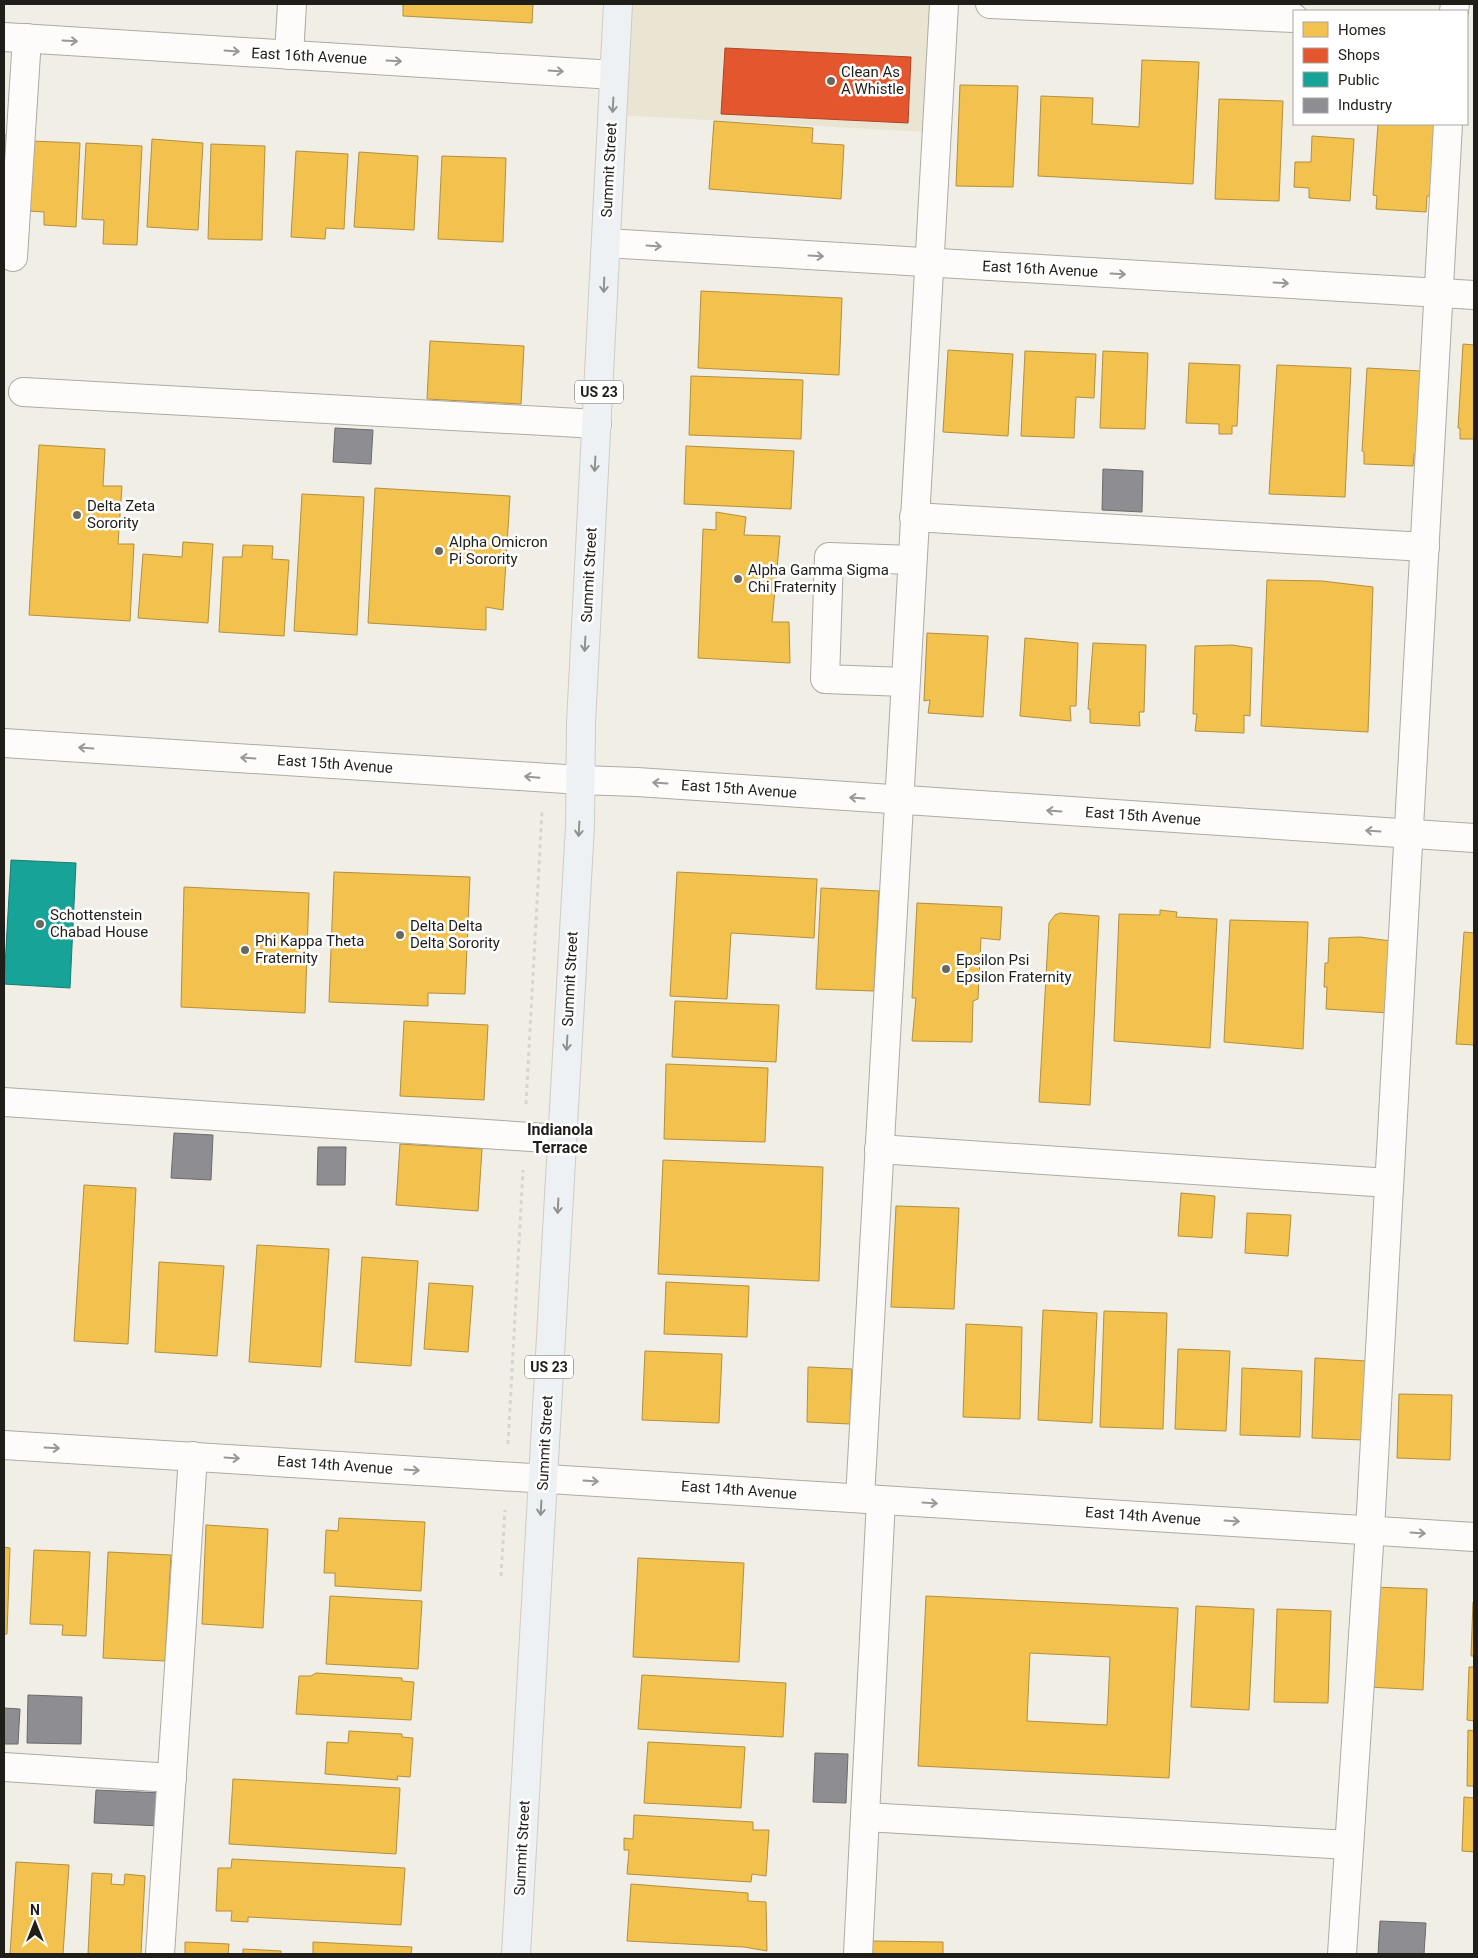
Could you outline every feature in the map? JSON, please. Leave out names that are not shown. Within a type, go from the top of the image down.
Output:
[{"type":"main road","name":"Summit Street","points":[[516,1954],[581,780],[581,722],[618,4]]},
{"type":"street","points":[[289,55],[292,4]]},
{"type":"street","points":[[858,1954],[865,1817],[880,1148],[928,262],[944,4]]},
{"type":"street","points":[[990,4],[1293,18]]},
{"type":"street","points":[[13,257],[15,38]]},
{"type":"street","name":"East 16th Avenue","points":[[15,38],[614,74]]},
{"type":"street","points":[[1342,1954],[1370,1530],[1448,125]]},
{"type":"street","name":"East 16th Avenue","points":[[606,243],[1474,295]]},
{"type":"street","points":[[23,392],[597,424]]},
{"type":"street","points":[[914,517],[1425,547]]},
{"type":"street","points":[[905,682],[825,679],[829,557],[912,560]]},
{"type":"street","name":"East 15th Avenue","points":[[4,743],[637,782],[1474,838]]},
{"type":"street","points":[[4,1102],[561,1138]]},
{"type":"street","points":[[880,1148],[1389,1183]]},
{"type":"street","name":"East 14th Avenue","points":[[4,1445],[1474,1537]]},
{"type":"street","points":[[160,1954],[193,1456]]},
{"type":"street","points":[[4,1767],[172,1778]]},
{"type":"street","points":[[865,1817],[1349,1844]]},
{"type":"path","points":[[501,1580],[544,777]]},
{"type":"shaded area","points":[[607,4],[935,4],[927,132],[601,114]]},
{"type":"building: Homes","points":[[403,4],[533,4],[532,23],[403,16]]},
{"type":"building: Homes","points":[[1142,60],[1199,62],[1193,184],[1038,176],[1041,96],[1093,98],[1092,124],[1139,127]]},
{"type":"building: Homes","points":[[960,85],[1018,86],[1013,187],[956,186]]},
{"type":"building: Homes","points":[[1219,99],[1283,101],[1279,201],[1215,199]]},
{"type":"building: Homes","points":[[714,121],[813,128],[812,143],[844,145],[841,199],[709,189]]},
{"type":"building: Homes","points":[[1378,125],[1435,125],[1430,196],[1427,196],[1426,212],[1376,209],[1377,196],[1373,195]]},
{"type":"building: Homes","points":[[4,135],[10,135],[4,213]]},
{"type":"building: Homes","points":[[1312,136],[1354,139],[1350,201],[1309,198],[1309,188],[1294,187],[1295,162],[1311,162]]},
{"type":"building: Homes","points":[[152,139],[203,143],[198,230],[147,227]]},
{"type":"building: Homes","points":[[31,141],[80,143],[76,227],[44,225],[44,212],[28,211]]},
{"type":"building: Homes","points":[[86,143],[142,146],[137,245],[103,244],[104,220],[82,219]]},
{"type":"building: Homes","points":[[211,144],[265,146],[262,240],[208,239]]},
{"type":"building: Homes","points":[[296,151],[348,154],[344,229],[326,228],[325,239],[291,237]]},
{"type":"building: Homes","points":[[359,152],[418,156],[414,230],[354,227]]},
{"type":"building: Homes","points":[[442,156],[506,158],[503,242],[438,239]]},
{"type":"building: Homes","points":[[701,291],[842,298],[839,375],[698,368]]},
{"type":"building: Homes","points":[[430,341],[524,346],[521,404],[427,399]]},
{"type":"building: Homes","points":[[1463,344],[1474,345],[1474,439],[1460,439],[1460,428],[1458,428]]},
{"type":"building: Homes","points":[[948,350],[1013,354],[1008,436],[943,432]]},
{"type":"building: Homes","points":[[1025,351],[1096,354],[1094,398],[1076,397],[1074,438],[1021,436]]},
{"type":"building: Homes","points":[[1103,351],[1148,353],[1145,429],[1100,428]]},
{"type":"building: Homes","points":[[1189,363],[1240,365],[1237,426],[1232,426],[1232,434],[1219,434],[1219,424],[1186,423]]},
{"type":"building: Homes","points":[[1277,365],[1351,368],[1345,497],[1269,494]]},
{"type":"building: Homes","points":[[1367,368],[1421,371],[1417,454],[1414,454],[1413,466],[1364,464],[1364,452],[1362,451]]},
{"type":"building: Homes","points":[[691,376],[803,380],[801,439],[689,435]]},
{"type":"building: Homes","name":"Delta Zeta Sorority","points":[[39,445],[105,449],[103,486],[122,486],[118,544],[134,544],[130,621],[29,615]]},
{"type":"building: Homes","points":[[686,446],[794,451],[791,509],[684,504]]},
{"type":"building: Homes","name":"Alpha Omicron Pi Sorority","points":[[375,488],[510,496],[503,610],[486,607],[486,630],[368,623]]},
{"type":"building: Homes","points":[[302,494],[364,497],[357,635],[294,631]]},
{"type":"building: Homes","name":"Alpha Gamma Sigma Chi Fraternity","points":[[716,512],[746,517],[744,535],[780,536],[772,622],[789,622],[790,663],[698,658],[703,529],[716,530]]},
{"type":"building: Homes","name":"Delta Zeta Sorority","points":[[183,542],[213,544],[208,623],[138,618],[143,554],[182,557]]},
{"type":"building: Homes","points":[[243,545],[273,546],[272,559],[289,560],[284,636],[219,632],[223,557],[242,557]]},
{"type":"building: Homes","points":[[1267,580],[1322,581],[1373,587],[1368,732],[1261,726]]},
{"type":"building: Homes","points":[[927,633],[988,636],[983,717],[928,713],[930,700],[924,701]]},
{"type":"building: Homes","points":[[1025,638],[1078,643],[1076,706],[1070,706],[1071,721],[1020,716]]},
{"type":"building: Homes","points":[[1093,643],[1146,645],[1144,712],[1139,712],[1140,726],[1090,723],[1090,709],[1088,709]]},
{"type":"building: Homes","points":[[1232,645],[1252,648],[1250,716],[1244,715],[1244,733],[1195,731],[1197,714],[1193,714],[1195,646]]},
{"type":"building: Homes","name":"Delta Delta Delta Sorority","points":[[334,872],[470,877],[465,994],[428,993],[428,1006],[329,1002]]},
{"type":"building: Homes","points":[[677,872],[817,879],[814,938],[731,933],[727,999],[670,996]]},
{"type":"building: Homes","name":"Phi Kappa Theta Fraternity","points":[[184,887],[309,893],[305,1013],[181,1007]]},
{"type":"building: Homes","points":[[821,888],[879,891],[874,991],[816,989]]},
{"type":"building: Homes","name":"Epsilon Psi Epsilon Fraternity","points":[[917,903],[1002,907],[1000,940],[981,938],[978,999],[973,1001],[972,1042],[912,1041],[916,998],[912,998]]},
{"type":"building: Homes","points":[[1160,910],[1177,912],[1176,917],[1217,919],[1210,1048],[1114,1041],[1119,914],[1160,915]]},
{"type":"building: Homes","points":[[1060,913],[1099,916],[1090,1105],[1039,1102],[1049,923],[1055,915]]},
{"type":"building: Homes","points":[[1230,920],[1308,922],[1303,1049],[1224,1042]]},
{"type":"building: Homes","points":[[1464,932],[1474,933],[1474,1045],[1456,1044]]},
{"type":"building: Homes","points":[[1360,937],[1391,941],[1389,1013],[1326,1009],[1327,987],[1324,987],[1325,963],[1328,963],[1329,938]]},
{"type":"building: Homes","points":[[675,1001],[779,1005],[776,1062],[672,1057]]},
{"type":"building: Homes","points":[[404,1021],[488,1025],[484,1100],[400,1096]]},
{"type":"building: Homes","points":[[666,1064],[768,1068],[765,1142],[664,1139]]},
{"type":"building: Homes","points":[[400,1144],[482,1149],[478,1211],[396,1205]]},
{"type":"building: Homes","points":[[663,1160],[823,1167],[819,1281],[658,1274]]},
{"type":"building: Homes","points":[[84,1185],[136,1188],[128,1344],[74,1341]]},
{"type":"building: Homes","points":[[1181,1193],[1215,1196],[1212,1238],[1178,1236]]},
{"type":"building: Homes","points":[[896,1206],[959,1208],[954,1309],[891,1307]]},
{"type":"building: Homes","points":[[1247,1213],[1291,1215],[1288,1256],[1245,1253]]},
{"type":"building: Homes","points":[[257,1245],[329,1249],[321,1367],[249,1362]]},
{"type":"building: Homes","points":[[362,1257],[418,1261],[411,1366],[355,1362]]},
{"type":"building: Homes","points":[[159,1262],[224,1266],[217,1356],[155,1352]]},
{"type":"building: Homes","points":[[666,1282],[749,1286],[747,1337],[664,1334]]},
{"type":"building: Homes","points":[[429,1283],[473,1286],[468,1352],[424,1349]]},
{"type":"building: Homes","points":[[1043,1310],[1097,1313],[1092,1423],[1038,1420]]},
{"type":"building: Homes","points":[[1104,1311],[1167,1313],[1163,1429],[1100,1427]]},
{"type":"building: Homes","points":[[966,1324],[1022,1327],[1020,1419],[963,1417]]},
{"type":"building: Homes","points":[[1178,1349],[1230,1351],[1226,1431],[1175,1429]]},
{"type":"building: Homes","points":[[645,1351],[722,1354],[719,1423],[642,1420]]},
{"type":"building: Homes","points":[[1315,1358],[1366,1361],[1363,1440],[1312,1438]]},
{"type":"building: Homes","points":[[808,1367],[852,1369],[850,1424],[807,1422]]},
{"type":"building: Homes","points":[[1242,1368],[1302,1371],[1300,1437],[1240,1435]]},
{"type":"building: Homes","points":[[1399,1394],[1452,1395],[1450,1460],[1397,1458]]},
{"type":"building: Homes","points":[[339,1518],[425,1522],[421,1591],[335,1586],[335,1573],[324,1573],[326,1530],[338,1531]]},
{"type":"building: Homes","points":[[206,1525],[268,1529],[263,1628],[202,1624]]},
{"type":"building: Homes","points":[[4,1547],[10,1548],[7,1634],[4,1634]]},
{"type":"building: Homes","points":[[34,1550],[90,1552],[86,1636],[62,1635],[63,1625],[30,1624]]},
{"type":"building: Homes","points":[[108,1552],[171,1555],[165,1661],[103,1658]]},
{"type":"building: Homes","points":[[638,1558],[744,1563],[739,1662],[633,1657]]},
{"type":"building: Homes","points":[[1373,1587],[1427,1589],[1423,1690],[1369,1687]]},
{"type":"building: Homes","points":[[330,1596],[422,1601],[418,1669],[326,1664]]},
{"type":"building: Homes","points":[[926,1596],[1178,1608],[1169,1778],[918,1766]],"holes":[[[1030,1653],[1110,1657],[1107,1725],[1027,1721]]]},
{"type":"building: Homes","points":[[1473,1602],[1474,1656],[1471,1656]]},
{"type":"building: Homes","points":[[1196,1606],[1254,1609],[1249,1710],[1191,1707]]},
{"type":"building: Homes","points":[[1277,1609],[1331,1611],[1328,1703],[1274,1702]]},
{"type":"building: Homes","points":[[1469,1667],[1474,1667],[1474,1721],[1467,1720]]},
{"type":"building: Homes","points":[[316,1673],[402,1678],[402,1681],[414,1682],[411,1720],[296,1714],[299,1676],[311,1676]]},
{"type":"building: Homes","points":[[642,1675],[786,1683],[783,1737],[638,1729]]},
{"type":"building: Homes","points":[[1468,1730],[1474,1731],[1474,1786],[1467,1786]]},
{"type":"building: Homes","points":[[349,1731],[402,1734],[402,1737],[413,1738],[410,1777],[397,1776],[398,1780],[325,1774],[327,1742],[348,1743]]},
{"type":"building: Homes","points":[[648,1742],[745,1747],[741,1808],[644,1803]]},
{"type":"building: Homes","points":[[233,1779],[400,1788],[396,1854],[229,1844]]},
{"type":"building: Homes","points":[[1464,1797],[1474,1798],[1474,1852],[1462,1851]]},
{"type":"building: Homes","points":[[634,1815],[753,1822],[753,1830],[769,1830],[766,1876],[752,1874],[751,1882],[627,1874],[629,1850],[624,1850],[624,1838],[633,1839]]},
{"type":"building: Homes","points":[[232,1859],[405,1868],[401,1925],[248,1917],[248,1922],[231,1921],[232,1911],[216,1911],[218,1868],[231,1868]]},
{"type":"building: Homes","points":[[16,1862],[69,1865],[63,1954],[10,1954]]},
{"type":"building: Homes","points":[[92,1873],[112,1874],[111,1884],[124,1885],[125,1874],[145,1876],[141,1954],[88,1954]]},
{"type":"building: Homes","points":[[631,1884],[748,1893],[748,1901],[766,1902],[767,1951],[744,1947],[627,1941]]},
{"type":"building: Homes","points":[[872,1941],[943,1942],[943,1954],[872,1954]]},
{"type":"building: Homes","points":[[185,1942],[229,1944],[228,1954],[185,1954]]},
{"type":"building: Homes","points":[[313,1942],[412,1947],[411,1954],[313,1954]]},
{"type":"building: Homes","points":[[243,1949],[281,1951],[281,1954],[243,1954]]},
{"type":"building: Shops","points":[[725,48],[911,57],[908,123],[721,114]]},
{"type":"building: Public","name":"Schottenstein Chabad House","points":[[11,860],[76,863],[70,988],[4,984]]},
{"type":"building: Industry","points":[[335,428],[373,430],[371,464],[333,462]]},
{"type":"building: Industry","points":[[1103,469],[1143,471],[1142,512],[1102,510]]},
{"type":"building: Industry","points":[[174,1133],[213,1135],[211,1180],[171,1178]]},
{"type":"building: Industry","points":[[318,1147],[346,1147],[345,1185],[317,1185]]},
{"type":"building: Industry","points":[[28,1695],[82,1697],[81,1744],[27,1743]]},
{"type":"building: Industry","points":[[4,1708],[20,1709],[18,1744],[4,1744]]},
{"type":"building: Industry","points":[[815,1753],[848,1754],[846,1803],[813,1802]]},
{"type":"building: Industry","points":[[96,1790],[162,1793],[161,1826],[94,1823]]},
{"type":"building: Industry","points":[[1380,1921],[1426,1923],[1424,1954],[1378,1954]]},
{"type":"place","name":"Clean As A Whistle","points":[[831,81]]},
{"type":"place","name":"Delta Zeta Sorority","points":[[77,515]]},
{"type":"place","name":"Alpha Omicron Pi Sorority","points":[[439,551]]},
{"type":"place","name":"Alpha Gamma Sigma Chi Fraternity","points":[[738,579]]},
{"type":"place","name":"Schottenstein Chabad House","points":[[40,924]]},
{"type":"place","name":"Delta Delta Delta Sorority","points":[[400,935]]},
{"type":"place","name":"Phi Kappa Theta Fraternity","points":[[245,950]]},
{"type":"place","name":"Epsilon Psi Epsilon Fraternity","points":[[946,969]]},
{"type":"district","name":"Indianola Terrace","points":[[560,1138]]}]
